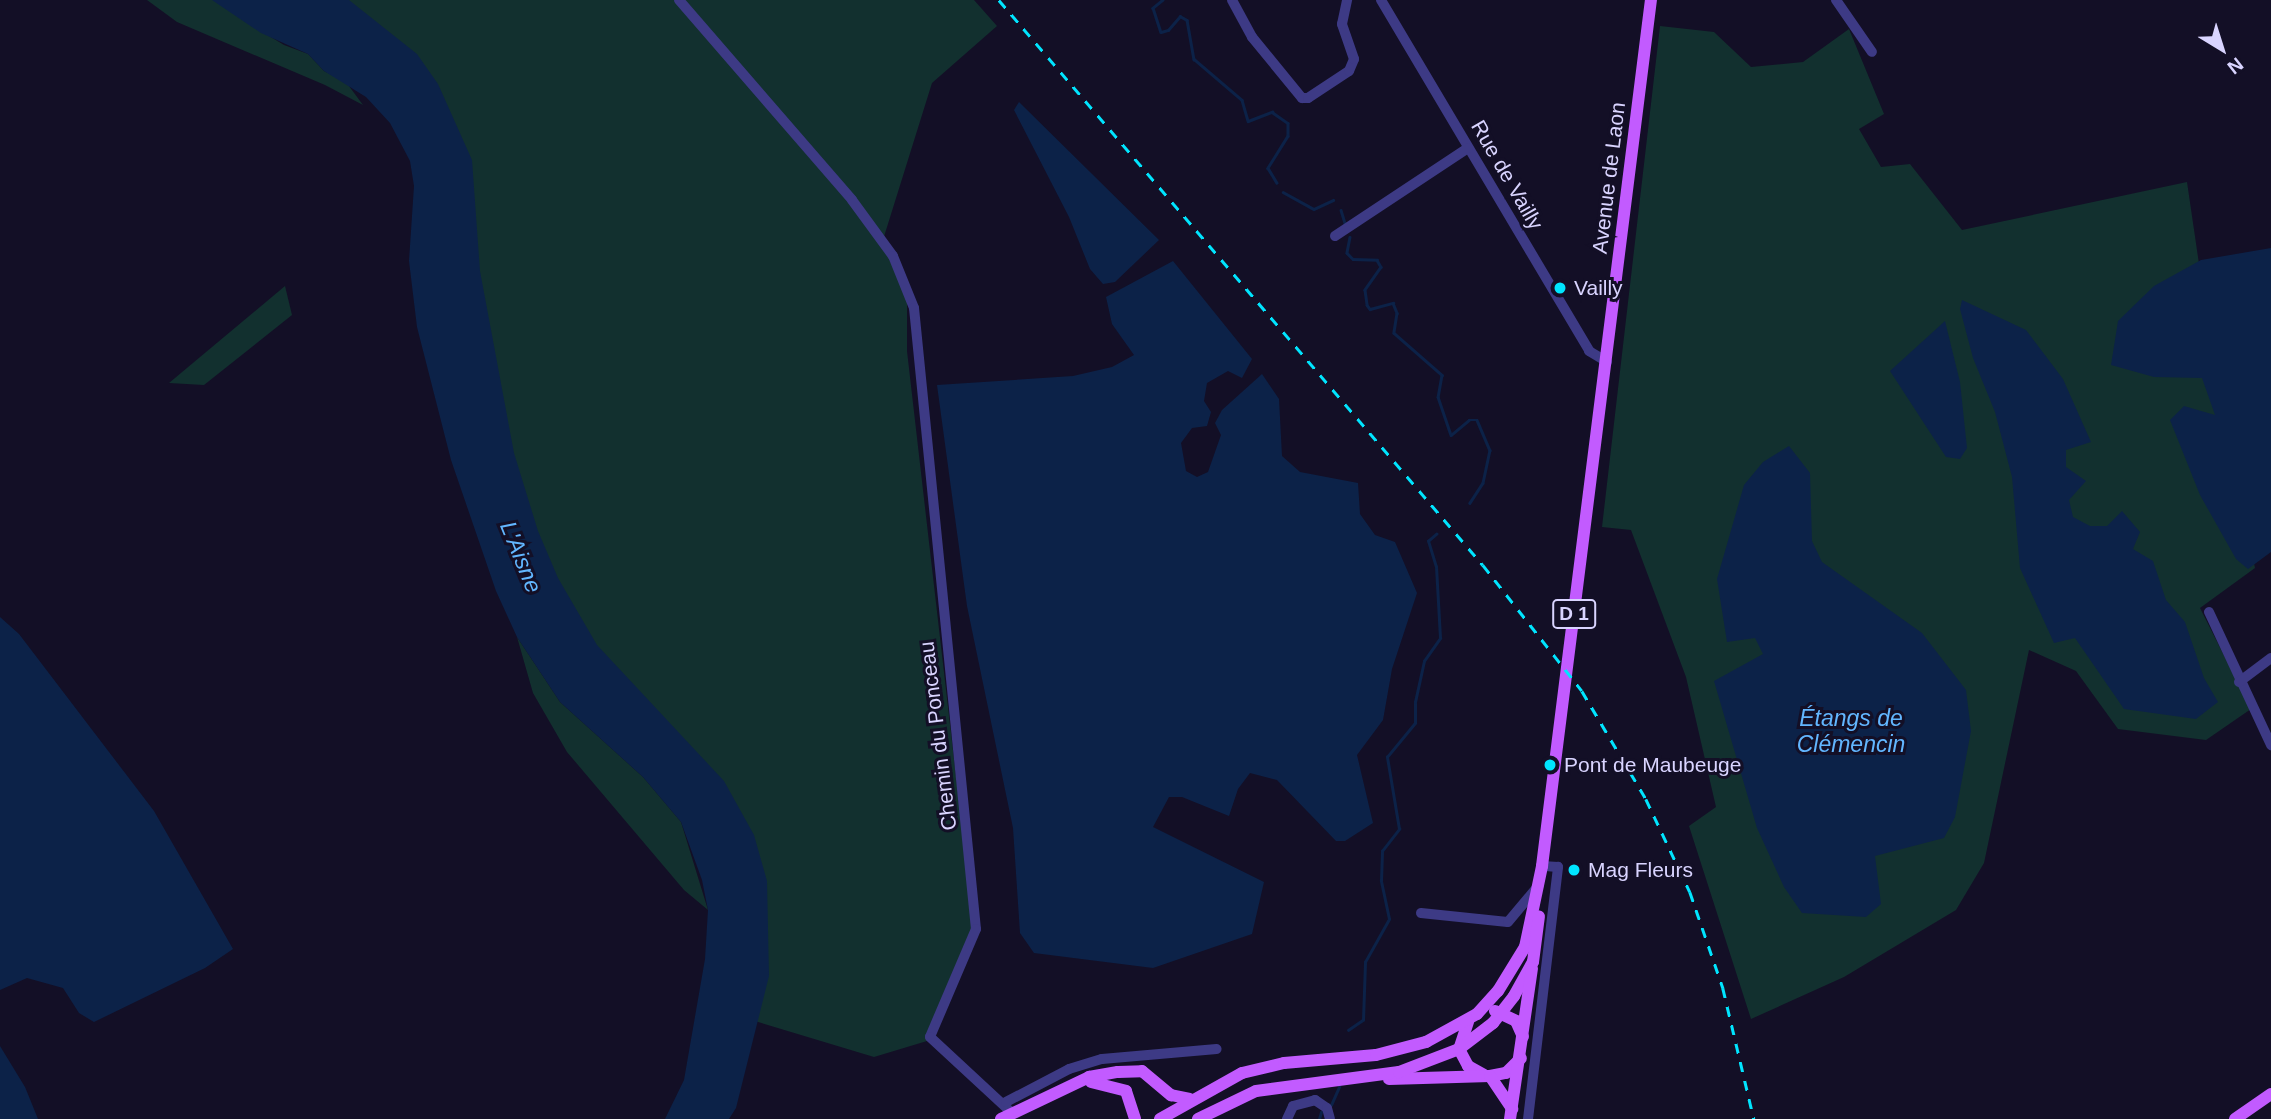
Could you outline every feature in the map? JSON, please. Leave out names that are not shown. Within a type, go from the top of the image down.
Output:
[{"type":"main road","name":"Avenue de Laon","points":[[1607,362],[1651,0]]},
{"type":"main road","name":"D 1","points":[[1160,1119],[1190,1099],[1242,1073],[1283,1063],[1395,1051],[1474,1016],[1498,991],[1525,947],[1542,866],[1607,362]]},
{"type":"main road","name":"D 1","points":[[1198,1119],[1256,1091],[1399,1072],[1459,1049],[1502,1012],[1533,962],[1539,884]]},
{"type":"main road","points":[[1511,1114],[1522,1056],[1533,962]]},
{"type":"main road","points":[[1511,1114],[1487,1076],[1468,1066],[1459,1049],[1462,1029],[1474,1016],[1502,1012],[1516,1021],[1524,1037]]},
{"type":"main road","points":[[1360,1078],[1487,1076],[1506,1073],[1522,1056]]},
{"type":"main road","points":[[1006,1112],[1098,1075],[1142,1071],[1171,1095],[1190,1099]]},
{"type":"main road","points":[[1070,1085],[1100,1082],[1126,1091],[1135,1119]]},
{"type":"main road","points":[[2235,1119],[2271,1094]]},
{"type":"street","name":"Chemin du Ponceau","points":[[679,0],[852,200],[893,256],[914,308],[976,929],[930,1037],[1006,1112]]},
{"type":"street","points":[[1232,0],[1252,37],[1302,98],[1308,98],[1349,72],[1353,59],[1342,24],[1347,0]]},
{"type":"street","name":"Rue de Vailly","points":[[1381,0],[1589,351],[1607,362]]},
{"type":"street","points":[[1836,0],[1872,52]]},
{"type":"street","points":[[1335,236],[1468,148]]},
{"type":"street","points":[[2209,612],[2239,682],[2271,745]]},
{"type":"street","points":[[2239,682],[2271,658]]},
{"type":"street","points":[[1528,1119],[1558,867],[1542,866]]},
{"type":"street","points":[[1421,913],[1508,922],[1539,884]]},
{"type":"street","points":[[1006,1112],[1069,1069],[1101,1059],[1217,1049]]},
{"type":"street","points":[[1287,1119],[1293,1106],[1315,1100],[1327,1108],[1330,1119]]},
{"type":"green space","points":[[147,0],[974,0],[997,26],[932,83],[882,243],[907,299],[907,351],[974,933],[927,1041],[874,1057],[745,1018],[731,848],[527,602],[445,158],[376,72],[243,20],[284,45],[308,54],[324,71],[346,82],[363,105],[325,85],[177,22]]},
{"type":"green space","points":[[1660,26],[1714,32],[1751,67],[1803,62],[1849,29],[1884,114],[1859,129],[1881,167],[1910,164],[1962,230],[2187,182],[2214,366],[2255,568],[2200,608],[2251,709],[2206,740],[2118,729],[2076,671],[2029,650],[1984,863],[1956,910],[1844,977],[1751,1019],[1689,826],[1716,807],[1686,677],[1631,530],[1602,527]]},
{"type":"green space","points":[[285,286],[292,315],[204,385],[169,383]]},
{"type":"green space","points":[[517,637],[560,702],[643,777],[681,822],[708,910],[684,890],[567,752],[533,693]]},
{"type":"water","name":"L'Aisne","points":[[212,0],[349,0],[417,54],[438,84],[472,160],[480,271],[514,453],[538,531],[558,578],[597,645],[724,781],[754,835],[767,881],[769,976],[736,1108],[729,1119],[665,1119],[684,1080],[705,959],[708,910],[702,880],[681,822],[643,777],[560,702],[517,637],[496,591],[451,460],[417,327],[409,261],[414,186],[410,161],[390,123],[366,97],[324,71],[308,54],[261,33]]},
{"type":"water","points":[[1019,102],[1159,240],[1115,282],[1103,284],[1090,269],[1069,217],[1014,110]]},
{"type":"water","points":[[2271,248],[2271,552],[2248,569],[2236,559],[2200,495],[2170,420],[2184,406],[2215,415],[2202,378],[2154,377],[2111,365],[2118,321],[2154,286],[2201,260]]},
{"type":"water","points":[[1173,261],[1252,359],[1242,378],[1228,371],[1207,383],[1204,401],[1211,412],[1207,426],[1192,428],[1181,443],[1186,471],[1197,477],[1208,472],[1221,435],[1215,423],[1222,410],[1262,374],[1279,399],[1282,456],[1300,472],[1358,483],[1360,514],[1375,535],[1395,542],[1417,593],[1392,669],[1383,720],[1357,755],[1373,823],[1345,841],[1336,841],[1277,780],[1250,773],[1238,789],[1229,816],[1182,797],[1169,797],[1153,827],[1264,882],[1252,934],[1153,968],[1034,953],[1020,933],[1013,828],[967,606],[937,385],[1073,376],[1112,367],[1134,355],[1112,324],[1106,297]]},
{"type":"water","points":[[1962,300],[2026,330],[2063,379],[2091,442],[2066,450],[2066,467],[2086,481],[2069,500],[2073,517],[2090,526],[2107,526],[2122,511],[2140,532],[2133,549],[2153,561],[2166,600],[2185,622],[2204,678],[2218,702],[2196,719],[2124,709],[2075,638],[2054,643],[2020,568],[2012,477],[1995,412],[1973,358],[1960,309]]},
{"type":"water","points":[[1945,321],[1960,382],[1967,448],[1960,459],[1946,457],[1890,371]]},
{"type":"water","name":"Étangs de Clémencin","points":[[1789,446],[1810,473],[1812,541],[1822,562],[1922,633],[1966,690],[1971,731],[1955,817],[1944,838],[1875,856],[1881,904],[1866,917],[1802,913],[1784,887],[1757,828],[1714,681],[1763,654],[1755,638],[1727,642],[1717,579],[1744,485],[1763,462]]},
{"type":"water","points":[[0,617],[19,634],[154,811],[233,949],[205,968],[94,1022],[79,1013],[63,988],[27,978],[0,990]]},
{"type":"water","points":[[0,1046],[25,1087],[38,1119],[0,1119]]},
{"type":"waterway","points":[[1163,0],[1153,8],[1161,32],[1168,30],[1180,16],[1187,20],[1194,59],[1242,100],[1248,121],[1272,112],[1288,123],[1288,136],[1268,168],[1277,183]]},
{"type":"waterway","points":[[1283,192],[1314,209],[1333,200]]},
{"type":"waterway","points":[[1341,210],[1345,223]]},
{"type":"waterway","points":[[1350,237],[1347,253],[1353,259],[1377,260],[1381,267],[1365,290],[1367,305],[1370,309],[1393,303],[1397,313],[1394,333],[1442,375],[1438,397],[1451,435],[1469,420],[1477,420],[1490,450],[1483,483],[1470,503]]},
{"type":"waterway","points":[[1348,1030],[1363,1020],[1365,962],[1389,919],[1381,881],[1382,851],[1399,829],[1387,757],[1415,723],[1415,702],[1424,661],[1440,638],[1436,567],[1428,541],[1436,534]]},
{"type":"waterway","points":[[1331,1105],[1339,1087]]},
{"type":"waterway","points":[[1319,1119],[1321,1112]]},
{"type":"railway","points":[[999,0],[1483,565],[1582,691],[1646,799],[1690,892],[1723,988],[1754,1119]]},
{"type":"place","name":"Vailly","points":[[1560,288]]},
{"type":"place","name":"Pont de Maubeuge","points":[[1550,765]]},
{"type":"place","name":"Mag Fleurs","points":[[1574,870]]}]
